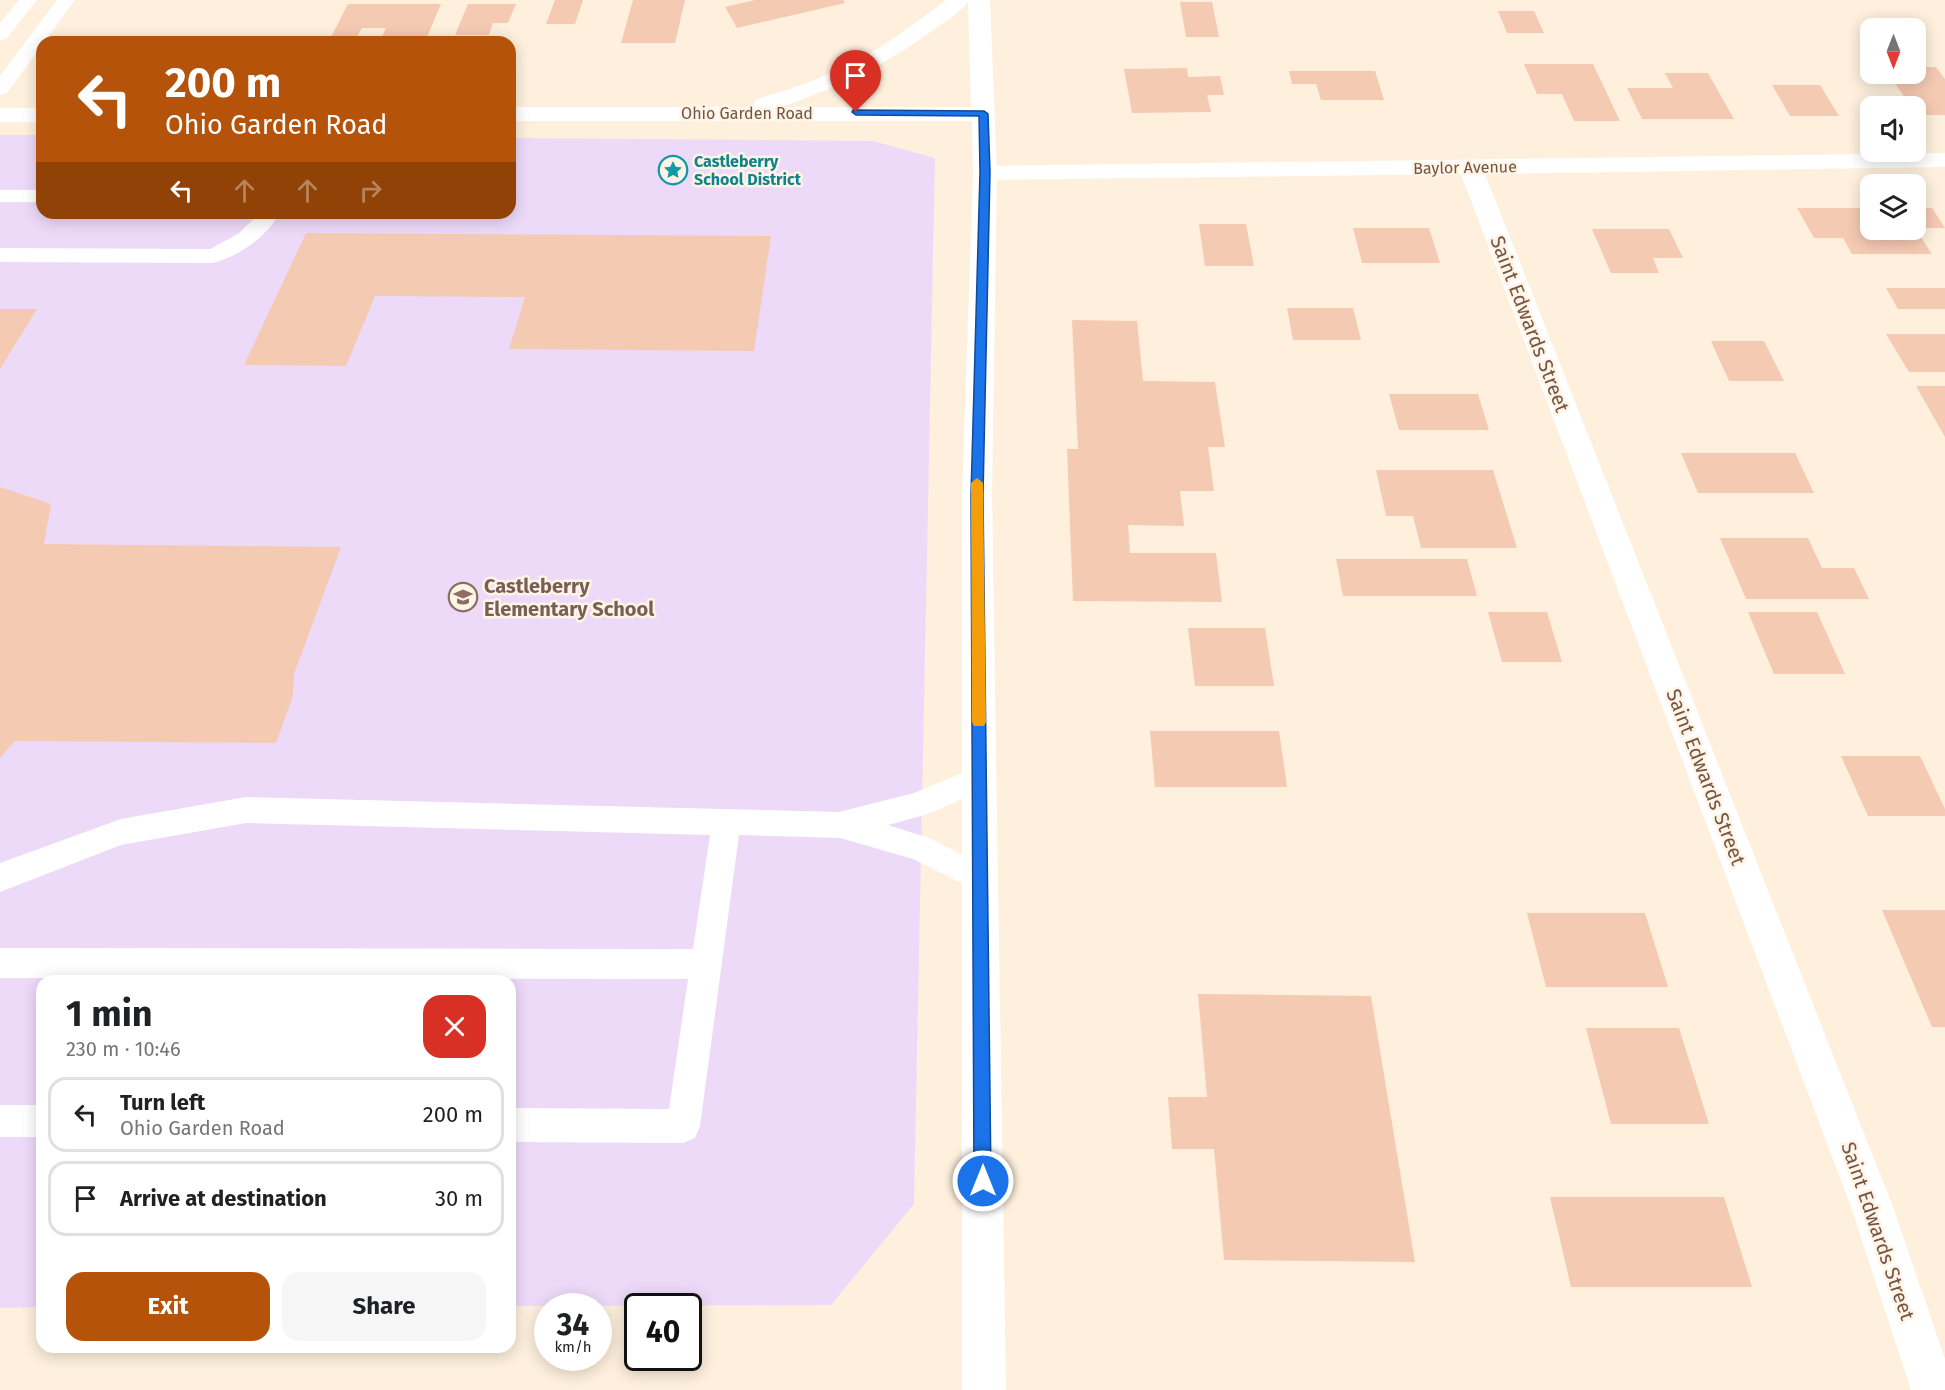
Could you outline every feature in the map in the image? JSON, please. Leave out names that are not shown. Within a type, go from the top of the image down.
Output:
[{"type":"street","points":[[743,113],[823,84],[866,65],[914,35],[959,0]]},
{"type":"street","points":[[979,0],[985,172],[977,495],[984,1390]]},
{"type":"street","name":"Ohio Garden Road","points":[[516,114],[984,114]]},
{"type":"street","points":[[0,115],[36,115]]},
{"type":"street","name":"Baylor Avenue","points":[[985,172],[1945,160]]},
{"type":"street","name":"Saint Edwards Street","points":[[1470,167],[1872,1207],[1933,1390]]},
{"type":"lane","points":[[0,35],[28,0]]},
{"type":"lane","points":[[39,36],[66,0]]},
{"type":"lane","points":[[0,89],[36,40]]},
{"type":"lane","points":[[0,196],[36,196]]},
{"type":"lane","points":[[0,255],[213,256],[239,244],[267,219]]},
{"type":"lane","points":[[840,825],[918,805],[979,778]]},
{"type":"lane","points":[[0,878],[121,832],[246,810],[840,825],[919,846],[981,879]]},
{"type":"lane","points":[[516,1125],[682,1126],[726,822]]},
{"type":"lane","points":[[0,963],[706,964]]},
{"type":"lane","points":[[0,1121],[36,1121]]},
{"type":"shaded area","name":"Castleberry Elementary School","points":[[0,135],[36,135],[36,219],[516,219],[516,138],[873,141],[935,158],[914,1204],[831,1305],[702,1305],[702,1293],[624,1293],[624,1306],[612,1306],[612,1293],[534,1293],[534,1306],[516,1306],[516,975],[36,975],[36,1307],[0,1308]]},
{"type":"building","points":[[555,0],[583,0],[575,24],[546,24]]},
{"type":"building","points":[[633,0],[685,0],[675,43],[621,43]]},
{"type":"building","points":[[755,0],[843,0],[845,3],[737,28],[725,7]]},
{"type":"building","points":[[1180,2],[1212,2],[1219,37],[1186,37]]},
{"type":"building","points":[[348,4],[441,4],[427,36],[382,36],[386,28],[362,28],[358,36],[332,36]]},
{"type":"building","points":[[468,4],[516,4],[508,23],[493,23],[489,35],[455,35]]},
{"type":"building","points":[[1498,11],[1534,11],[1544,33],[1507,33]]},
{"type":"building","points":[[1524,64],[1593,64],[1620,121],[1574,121],[1562,94],[1537,94]]},
{"type":"building","points":[[1926,67],[1936,67],[1945,79],[1945,115],[1926,115],[1926,96],[1904,96],[1895,84],[1926,84]]},
{"type":"building","points":[[1187,68],[1188,77],[1220,76],[1224,95],[1207,95],[1211,112],[1132,113],[1124,69]]},
{"type":"building","points":[[1289,71],[1375,71],[1384,100],[1321,100],[1316,84],[1292,84]]},
{"type":"building","points":[[1665,73],[1708,73],[1734,119],[1642,119],[1627,88],[1673,88]]},
{"type":"building","points":[[1772,85],[1820,85],[1839,116],[1790,116]]},
{"type":"building","points":[[1797,208],[1860,208],[1860,240],[1923,240],[1932,254],[1852,254],[1843,238],[1814,238]]},
{"type":"building","points":[[1926,208],[1932,208],[1945,228],[1926,228]]},
{"type":"building","points":[[1199,224],[1246,224],[1254,266],[1205,266]]},
{"type":"building","points":[[1353,228],[1429,228],[1440,263],[1362,263]]},
{"type":"building","points":[[1592,229],[1669,229],[1683,258],[1653,258],[1659,273],[1611,273]]},
{"type":"building","points":[[306,233],[771,236],[754,351],[509,349],[525,297],[375,296],[346,366],[244,365]]},
{"type":"building","points":[[1886,288],[1945,288],[1945,309],[1898,309]]},
{"type":"building","points":[[1287,308],[1353,308],[1361,340],[1293,340]]},
{"type":"building","points":[[0,309],[37,309],[0,369]]},
{"type":"building","points":[[1072,320],[1137,321],[1143,381],[1215,382],[1225,447],[1208,447],[1214,491],[1180,491],[1184,526],[1128,525],[1130,553],[1216,553],[1222,602],[1073,601],[1067,449],[1078,449]]},
{"type":"building","points":[[1886,334],[1945,334],[1945,372],[1909,372]]},
{"type":"building","points":[[1711,341],[1764,341],[1784,381],[1729,381]]},
{"type":"building","points":[[1916,386],[1945,386],[1945,437]]},
{"type":"building","points":[[1389,394],[1478,394],[1489,430],[1399,430]]},
{"type":"building","points":[[1681,453],[1795,453],[1814,493],[1698,493]]},
{"type":"building","points":[[1376,470],[1493,470],[1517,548],[1421,548],[1413,516],[1386,516]]},
{"type":"building","points":[[0,487],[51,504],[44,544],[341,547],[294,674],[293,696],[276,743],[15,741],[0,758]]},
{"type":"building","points":[[1720,538],[1808,538],[1822,568],[1854,568],[1869,599],[1746,599]]},
{"type":"building","points":[[1336,559],[1467,559],[1477,596],[1343,596]]},
{"type":"building","points":[[1488,612],[1547,612],[1562,662],[1502,662]]},
{"type":"building","points":[[1748,612],[1817,612],[1845,674],[1774,674]]},
{"type":"building","points":[[1188,628],[1265,628],[1274,686],[1195,686]]},
{"type":"building","points":[[1150,731],[1279,731],[1287,787],[1155,787]]},
{"type":"building","points":[[1841,756],[1920,756],[1945,809],[1945,816],[1868,816]]},
{"type":"building","points":[[1882,910],[1945,910],[1945,1027],[1932,1027]]},
{"type":"building","points":[[1527,913],[1645,913],[1668,987],[1546,987]]},
{"type":"building","points":[[1198,994],[1371,996],[1415,1262],[1224,1260],[1214,1149],[1172,1149],[1168,1097],[1207,1097]]},
{"type":"building","points":[[1586,1028],[1679,1028],[1709,1124],[1611,1124]]},
{"type":"building","points":[[1550,1197],[1724,1197],[1752,1287],[1571,1287]]},
{"type":"slow traffic","points":[[977,483],[979,722]]},
{"type":"place","name":"Castleberry School District","points":[[673,170]]},
{"type":"place","name":"Castleberry Elementary School","points":[[463,597]]},
{"type":"route","points":[[856,112],[984,114],[985,172],[977,495],[983,1181]]}]
